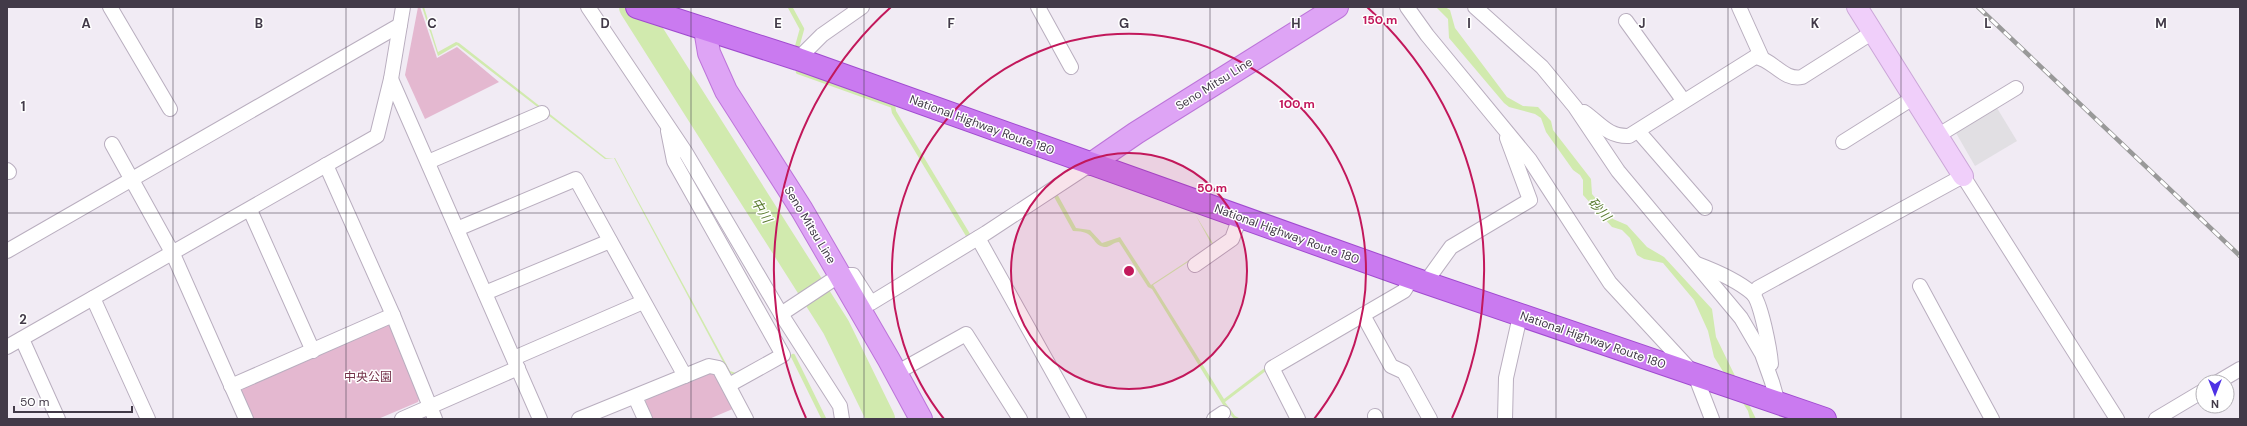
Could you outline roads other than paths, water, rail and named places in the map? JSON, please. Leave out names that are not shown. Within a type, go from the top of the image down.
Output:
[{"type":"highway","name":"National Highway Route 180","points":[[637,7],[687,20],[1520,316],[1780,402],[1825,419]]},
{"type":"main road","name":"Seno Mitsu Line","points":[[1091,164],[1136,133],[1337,7]]},
{"type":"main road","points":[[1857,7],[1963,176]]},
{"type":"main road","name":"Seno Mitsu Line","points":[[687,20],[709,53],[726,91],[802,210],[838,277],[896,373],[921,419]]},
{"type":"street","points":[[110,7],[170,109]]},
{"type":"street","points":[[7,347],[173,254],[377,136],[391,79],[403,7]]},
{"type":"street","points":[[588,7],[686,153],[840,406],[842,419]]},
{"type":"street","points":[[798,59],[844,12],[862,7]]},
{"type":"street","points":[[1038,7],[1071,67]]},
{"type":"street","points":[[1407,7],[1427,35],[1530,160],[1610,282],[1704,378],[1712,419]]},
{"type":"street","points":[[1475,7],[1542,67],[1575,107],[1618,171],[1748,328],[1780,402]]},
{"type":"street","points":[[1739,7],[1762,58]]},
{"type":"street","points":[[1626,22],[1684,100]]},
{"type":"street","points":[[7,251],[400,25]]},
{"type":"street","points":[[1575,107],[1610,133],[1618,136],[1629,136],[1684,100],[1755,57],[1762,58],[1787,76],[1794,79],[1802,77],[1873,32]]},
{"type":"street","points":[[391,79],[540,419]]},
{"type":"street","points":[[1937,136],[2016,88]]},
{"type":"street","points":[[1842,142],[1913,98]]},
{"type":"street","points":[[428,162],[542,113]]},
{"type":"street","points":[[1298,419],[1272,368],[1404,291],[1418,280],[1451,247],[1530,200],[1501,125]]},
{"type":"street","points":[[668,126],[674,161],[783,355],[729,385]]},
{"type":"street","points":[[1638,131],[1705,208]]},
{"type":"street","points":[[112,144],[173,254],[246,419]]},
{"type":"street","points":[[783,313],[838,277],[853,275],[871,303],[974,240],[1091,164]]},
{"type":"street","points":[[326,165],[393,315],[432,413]]},
{"type":"street","points":[[1753,294],[1758,288],[1963,176],[2117,419]]},
{"type":"street","points":[[457,229],[576,179],[685,376]]},
{"type":"street","points":[[250,210],[313,351]]},
{"type":"street","points":[[1195,265],[1232,239],[1240,217]]},
{"type":"street","points":[[974,240],[1079,419]]},
{"type":"street","points":[[486,293],[610,241]]},
{"type":"street","points":[[1694,263],[1714,271],[1753,294],[1766,331],[1780,402]]},
{"type":"street","points":[[1920,286],[1992,419]]},
{"type":"street","points":[[94,298],[148,419]]},
{"type":"street","points":[[402,419],[432,413],[516,363],[643,302]]},
{"type":"street","points":[[231,386],[393,315]]},
{"type":"street","points":[[1364,315],[1391,366],[1404,372],[1430,419]]},
{"type":"street","points":[[1505,419],[1506,378],[1520,316]]},
{"type":"street","points":[[896,373],[966,334],[1020,419]]},
{"type":"street","points":[[22,339],[58,419]]},
{"type":"street","points":[[579,419],[709,366],[719,368],[746,419]]},
{"type":"street","points":[[2156,419],[2195,396]]},
{"type":"street","points":[[635,397],[645,419]]},
{"type":"water","points":[[422,7],[424,7],[438,52],[456,42],[459,43],[606,158],[614,158],[605,159],[457,45],[438,56]]},
{"type":"water","name":"砂川","points":[[1436,7],[1445,7],[1450,10],[1455,28],[1507,97],[1523,106],[1538,107],[1551,121],[1553,130],[1591,179],[1592,194],[1613,219],[1627,225],[1647,247],[1664,257],[1712,309],[1716,337],[1756,419],[1750,419],[1748,411],[1714,357],[1708,331],[1694,300],[1663,263],[1644,259],[1637,255],[1630,238],[1622,230],[1612,227],[1583,195],[1583,180],[1580,175],[1573,170],[1546,132],[1541,118],[1535,114],[1509,107],[1504,103],[1449,38],[1448,19]]},
{"type":"water","points":[[614,158],[730,371],[736,373],[773,353],[736,375],[729,373]]},
{"type":"water","points":[[1055,190],[1076,228],[1090,230],[1102,243],[1120,237],[1151,285],[1212,245],[1195,214],[1214,245],[1153,285],[1224,399],[1270,364],[1271,367],[1225,402],[1235,416],[1241,419],[1234,419],[1225,408],[1152,289],[1148,287],[1119,242],[1108,247],[1104,247],[1097,243],[1090,235],[1073,231],[1053,195]]},
{"type":"waterway","name":"中川","points":[[633,7],[836,327],[881,419]]},
{"type":"waterway","points":[[790,7],[802,29],[797,47]]},
{"type":"waterway","points":[[798,69],[798,72],[893,106],[894,112],[971,240]]},
{"type":"waterway","points":[[793,356],[824,419]]},
{"type":"railway","points":[[1978,7],[2240,256]]},
{"type":"park label","name":"中央公園","points":[[368,377]]}]
